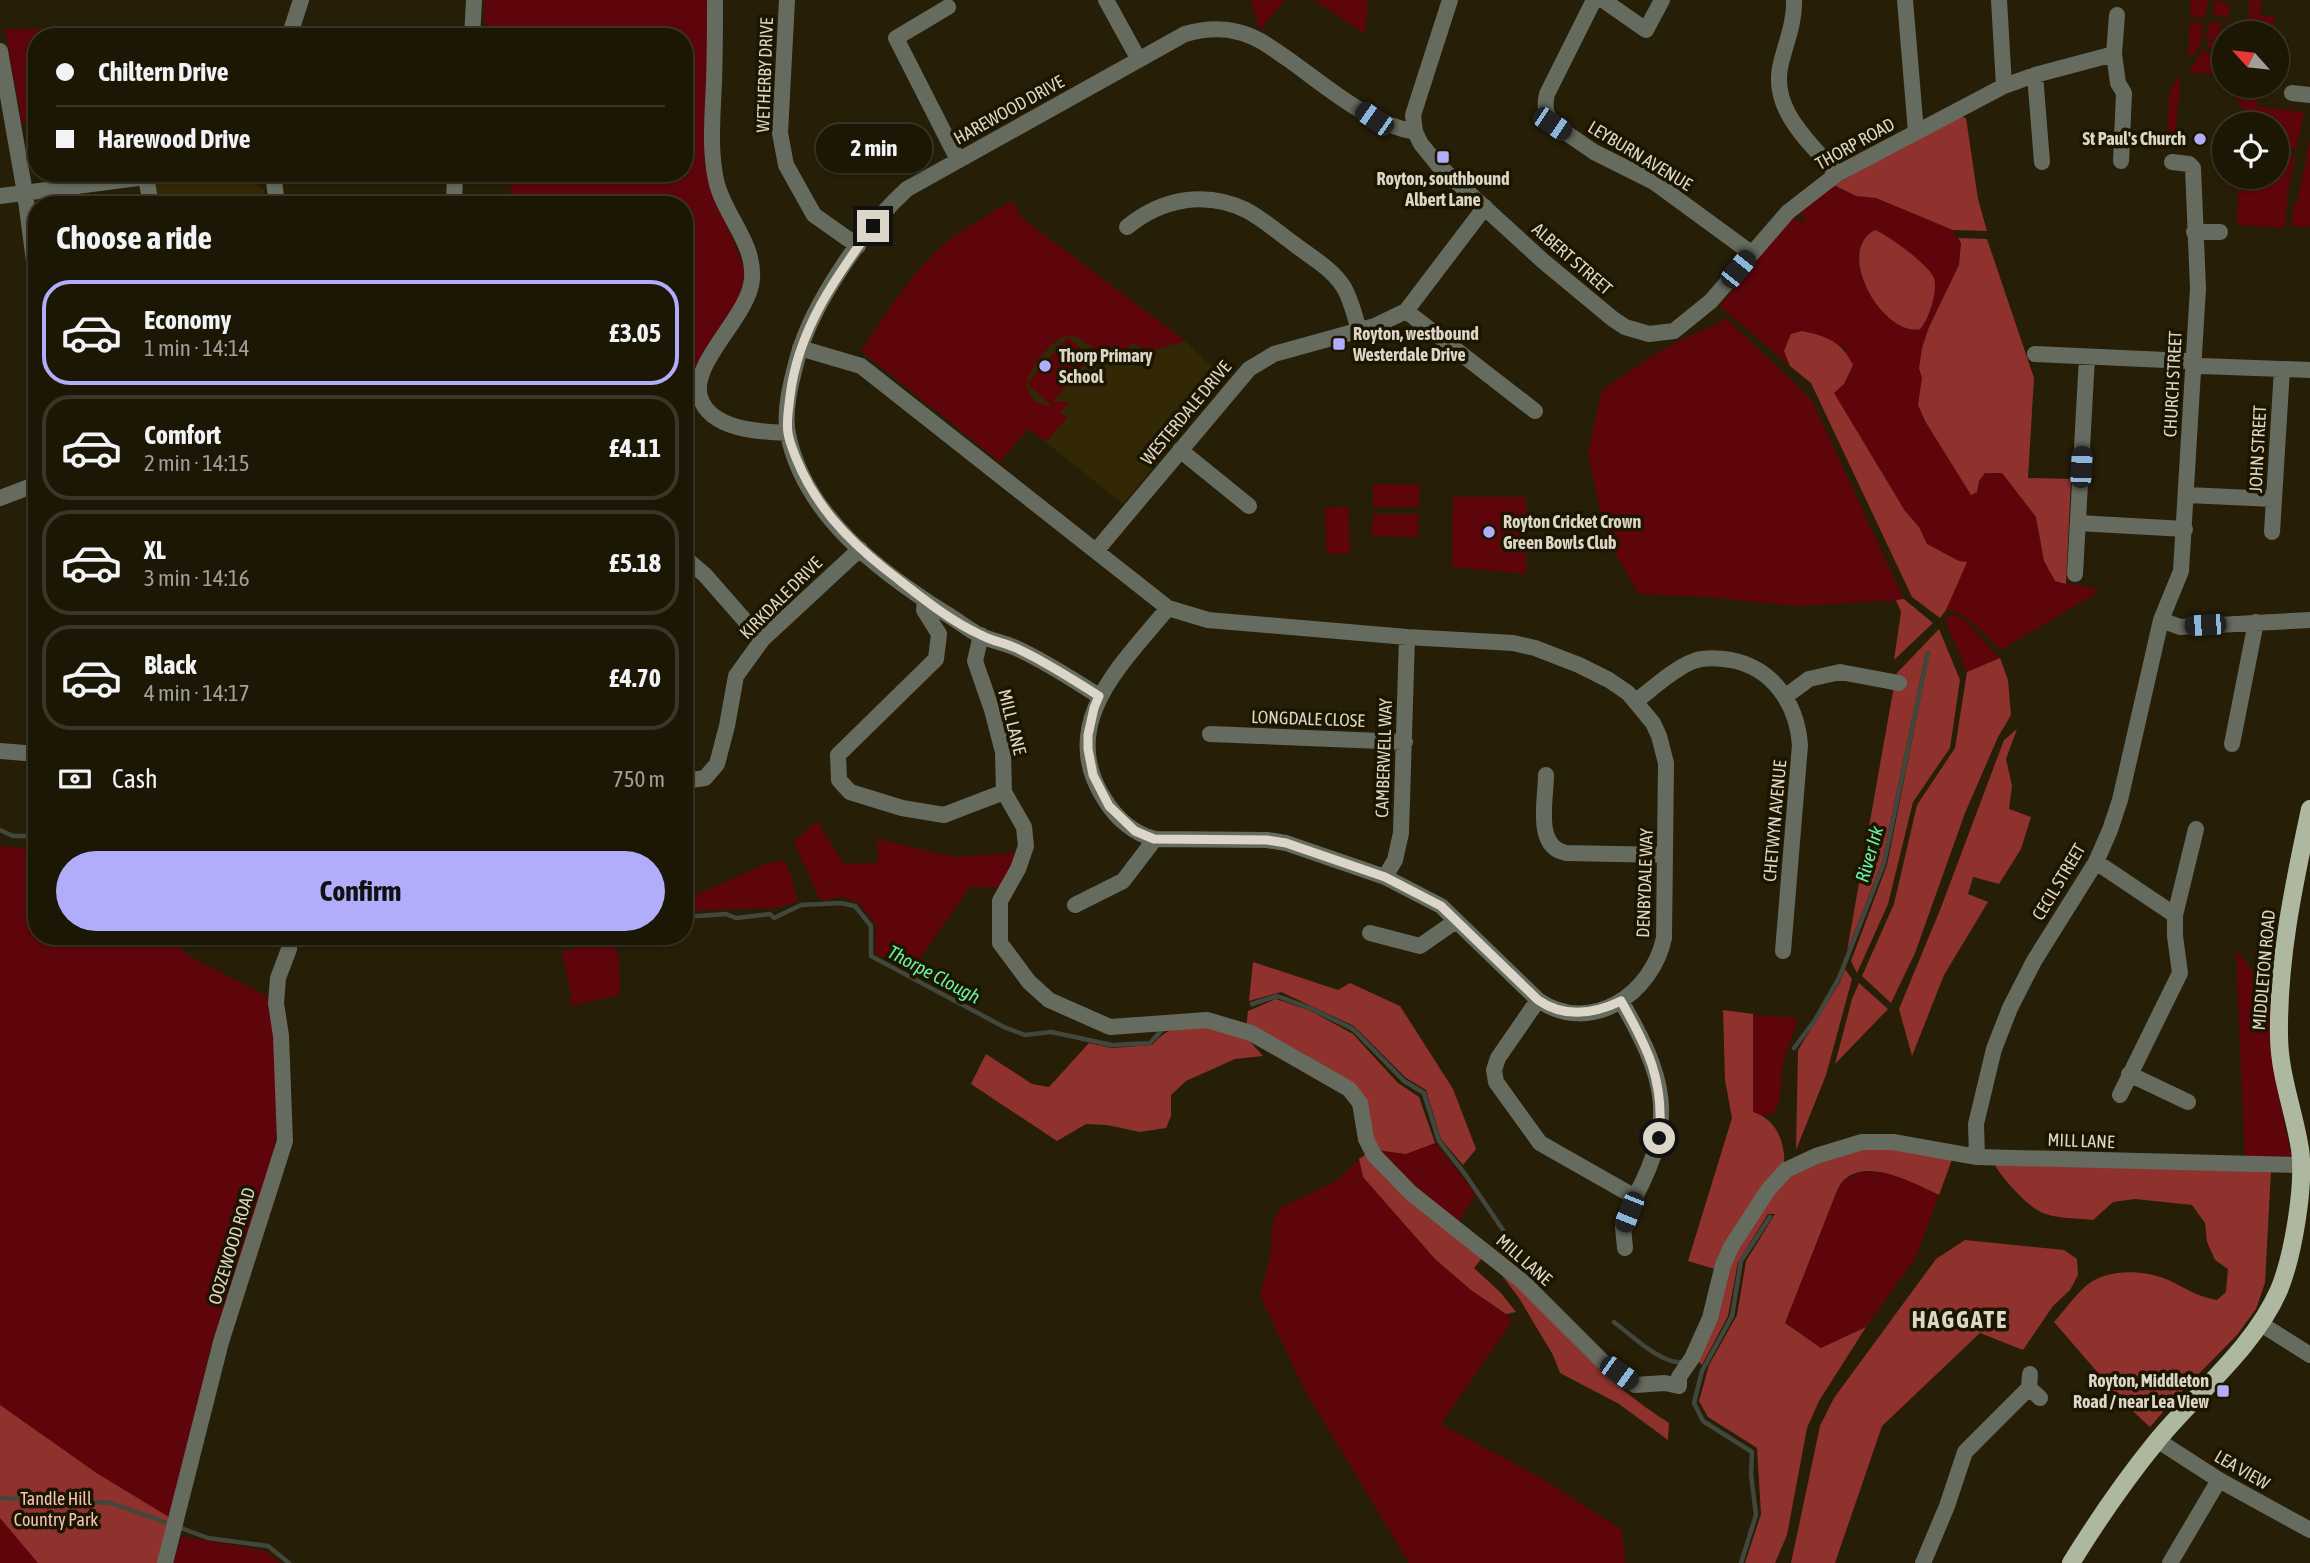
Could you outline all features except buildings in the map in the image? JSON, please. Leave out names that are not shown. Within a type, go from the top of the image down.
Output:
[{"type":"main road","name":"MIDDLETON ROAD","points":[[2071,1563],[2104,1511],[2157,1440],[2261,1324],[2280,1287],[2295,1227],[2304,1170],[2283,1074],[2279,1038],[2280,1001],[2286,936],[2303,873],[2310,809]]},
{"type":"street","points":[[292,28],[302,0]]},
{"type":"street","points":[[472,28],[474,0]]},
{"type":"street","points":[[715,0],[711,145],[716,183],[748,251],[753,274],[748,298],[704,369],[699,391],[703,405],[712,416],[757,432],[788,433]]},
{"type":"street","name":"WETHERBY DRIVE","points":[[787,0],[780,133],[786,164],[814,215],[858,246]]},
{"type":"street","points":[[1106,0],[1139,60]]},
{"type":"street","points":[[1415,132],[1413,115],[1450,0]]},
{"type":"street","name":"LEYBURN AVENUE","points":[[1594,0],[1546,93],[1545,107],[1552,124],[1594,152],[1654,182],[1751,253]]},
{"type":"street","points":[[1603,0],[1646,30],[1661,0]]},
{"type":"street","points":[[1794,0],[1794,14],[1779,72],[1779,96],[1789,116],[1837,174]]},
{"type":"street","points":[[1905,0],[1916,132]]},
{"type":"street","points":[[1999,0],[2004,86]]},
{"type":"street","points":[[947,7],[896,38],[958,160]]},
{"type":"street","points":[[2117,15],[2114,54],[2118,83],[2124,93],[2121,161]]},
{"type":"street","name":"HAREWOOD DRIVE","points":[[1099,696],[1045,662],[981,635],[925,600],[860,549],[844,534],[817,499],[800,467],[788,433],[791,390],[800,348],[821,300],[888,206],[907,189],[1185,34],[1218,29],[1239,32],[1268,46],[1374,119],[1415,132]]},
{"type":"street","points":[[0,51],[28,216]]},
{"type":"street","name":"THORP ROAD","points":[[1659,334],[1674,331],[1712,301],[1788,212],[1837,174],[2004,86],[2114,54]]},
{"type":"street","points":[[2035,75],[2042,162]]},
{"type":"street","points":[[2292,93],[2310,95]]},
{"type":"street","name":"ALBERT STREET","points":[[1415,132],[1429,155],[1543,261],[1614,319],[1637,332],[1659,334]]},
{"type":"street","name":"CHURCH STREET","points":[[2161,620],[2181,571],[2198,288],[2193,168],[2189,164],[2172,162]]},
{"type":"street","points":[[0,196],[108,182]]},
{"type":"street","points":[[1127,228],[1150,211],[1177,201],[1205,199],[1241,208],[1260,219],[1335,276],[1348,295],[1359,331]]},
{"type":"street","name":"WESTERDALE DRIVE","points":[[1096,551],[1240,377],[1256,363],[1274,354],[1359,331],[1406,311],[1485,207]]},
{"type":"street","points":[[2194,232],[2220,232]]},
{"type":"street","points":[[1406,311],[1535,411]]},
{"type":"street","points":[[800,348],[861,366],[1168,608],[1109,679],[1094,708],[1088,735],[1093,775],[1103,797],[1117,815],[1135,831],[1154,839],[1124,881],[1075,905]]},
{"type":"street","points":[[2035,354],[2310,370]]},
{"type":"street","points":[[2075,574],[2087,357]]},
{"type":"street","name":"JOHN STREET","points":[[2272,532],[2282,369]]},
{"type":"street","points":[[1180,450],[1249,506]]},
{"type":"street","points":[[0,498],[28,487]]},
{"type":"street","points":[[2187,495],[2274,499]]},
{"type":"street","points":[[2078,523],[2185,529]]},
{"type":"street","name":"KIRKDALE DRIVE","points":[[693,780],[705,778],[717,764],[736,676],[762,640],[860,549]]},
{"type":"street","points":[[693,565],[762,640]]},
{"type":"street","points":[[925,600],[924,610],[939,634],[936,659],[838,755],[839,780],[850,792],[902,808],[944,815],[1004,792]]},
{"type":"street","name":"DENBYDALE WAY","points":[[1154,839],[1267,840],[1286,843],[1385,877],[1441,906],[1548,1007],[1573,1012],[1598,1010],[1621,1001],[1642,985],[1650,975],[1661,951],[1665,924],[1666,763],[1659,736],[1636,701],[1609,680],[1535,648],[1513,643],[1208,620],[1168,608]]},
{"type":"street","points":[[2161,620],[2180,626],[2310,620]]},
{"type":"street","name":"CECIL STREET","points":[[1977,1157],[1976,1124],[1994,1049],[2010,1008],[2034,961],[2096,862],[2110,830],[2120,800],[2161,620]]},
{"type":"street","points":[[2231,744],[2256,622]]},
{"type":"street","name":"MILL LANE","points":[[981,635],[975,661],[1003,752],[1004,792],[1024,827],[1026,846],[1018,869],[1000,901],[1000,943],[1029,982],[1049,1000],[1110,1027],[1207,1020],[1251,1032],[1349,1089],[1360,1103],[1368,1145],[1384,1166],[1446,1223],[1508,1269],[1602,1362],[1635,1385],[1665,1383],[1679,1386],[1679,1377],[1692,1358],[1710,1318],[1723,1265],[1731,1247],[1768,1190],[1786,1170],[1816,1156],[1863,1142],[1893,1142],[1977,1157],[2304,1170]]},
{"type":"street","name":"CAMBERWELL WAY","points":[[1385,877],[1395,860],[1401,833],[1407,637]]},
{"type":"street","name":"CHETWYN AVENUE","points":[[1636,701],[1687,664],[1712,658],[1735,661],[1757,670],[1768,677],[1786,696],[1797,719],[1800,745],[1783,951]]},
{"type":"street","points":[[1786,696],[1809,680],[1840,672],[1899,683]]},
{"type":"street","name":"LONGDALE CLOSE","points":[[1210,734],[1405,741]]},
{"type":"street","points":[[0,751],[28,753]]},
{"type":"street","points":[[1546,775],[1545,834],[1553,848],[1566,853],[1665,855]]},
{"type":"street","points":[[2120,1095],[2180,973],[2175,915],[2196,829]]},
{"type":"street","points":[[2096,862],[2175,915]]},
{"type":"street","points":[[1370,933],[1420,946],[1457,921]]},
{"type":"street","name":"OOZEWOOD ROAD","points":[[165,1563],[221,1342],[285,1141],[281,1036],[276,1003],[278,978],[289,945]]},
{"type":"street","points":[[1538,1000],[1498,1058],[1494,1070],[1496,1082],[1540,1143],[1635,1197]]},
{"type":"street","points":[[1621,1001],[1652,1060],[1661,1105],[1656,1154],[1623,1227],[1625,1248]]},
{"type":"street","points":[[2129,1074],[2188,1102]]},
{"type":"street","points":[[2261,1324],[2310,1355]]},
{"type":"street","points":[[1923,1563],[1947,1506],[1965,1452],[2033,1387]]},
{"type":"street","name":"LEA VIEW","points":[[2157,1440],[2219,1480],[2310,1530]]},
{"type":"street","points":[[2169,1563],[2219,1480]]},
{"type":"shaded area","points":[[154,182],[254,182],[264,190],[265,196],[156,196]]},
{"type":"shaded area","name":"Thorp Primary School","points":[[1012,201],[1022,218],[1185,341],[1225,380],[1123,504],[1028,428],[1000,462],[861,351],[901,294],[939,249],[955,235]]},
{"type":"green space","points":[[485,0],[712,0],[719,206],[748,277],[693,401],[693,196],[511,196],[511,182],[693,182],[693,28],[497,28],[484,24]]},
{"type":"green space","points":[[1251,0],[1285,0],[1260,30]]},
{"type":"green space","points":[[1314,0],[1368,0],[1365,34]]},
{"type":"green space","points":[[2191,0],[2208,0],[2205,17],[2190,18]]},
{"type":"green space","points":[[2214,0],[2230,5],[2228,18],[2213,15]]},
{"type":"green space","points":[[2247,0],[2262,1],[2260,15],[2275,17],[2275,21],[2249,20],[2250,5]]},
{"type":"green space","points":[[2203,22],[2201,43],[2194,55],[2188,56],[2190,23]]},
{"type":"green space","points":[[2212,22],[2212,38],[2206,38],[2208,25]]},
{"type":"green space","points":[[5,29],[28,29],[28,123],[22,123]]},
{"type":"green space","points":[[2206,40],[2212,41],[2212,51]]},
{"type":"green space","points":[[2203,49],[2212,57],[2212,74],[2192,73],[2190,70]]},
{"type":"green space","points":[[2178,78],[2181,79],[2175,134],[2167,131],[2170,90]]},
{"type":"green space","points":[[2236,98],[2258,98],[2257,107],[2304,112],[2296,150],[2289,148],[2289,112],[2242,112],[2243,108]]},
{"type":"green space","points":[[1957,115],[1966,118],[1978,199],[1987,231],[1953,230],[1876,198],[1856,196],[1834,185]]},
{"type":"green space","points":[[2310,139],[2310,227],[2291,226],[2294,204],[2297,204]]},
{"type":"green space","points":[[2289,156],[2295,158],[2289,187]]},
{"type":"green space","points":[[1834,185],[1856,196],[1876,198],[1953,230],[1961,243],[1959,265],[1929,327],[1922,348],[1918,406],[1925,421],[1977,492],[1979,481],[1985,473],[2002,473],[2036,517],[2044,561],[2055,581],[2099,589],[2092,596],[2002,649],[1962,615],[1946,610],[1966,562],[1926,544],[1919,527],[1905,511],[1833,393],[1844,384],[1846,350],[1814,334],[1792,334],[1784,351],[1790,366],[1720,306],[1794,217],[1803,224],[1806,220],[1800,213]],"holes":[[[1858,253],[1931,273],[1935,281],[1929,317],[1863,279]]]},
{"type":"green space","points":[[2238,189],[2289,189],[2285,228],[2237,225]]},
{"type":"green space","name":"Thorp Primary School","points":[[1012,201],[1022,218],[1185,341],[1147,352],[1136,344],[1131,344],[1119,357],[1110,352],[1103,356],[1075,337],[1071,336],[1064,337],[1057,341],[1036,363],[1031,372],[1028,380],[1026,387],[1035,402],[1051,405],[1027,384],[1068,337],[1091,358],[1052,403],[1070,403],[1060,412],[1067,418],[1046,442],[1028,428],[1000,462],[861,351],[928,259],[957,235]]},
{"type":"green space","points":[[1875,230],[1908,251],[1934,278],[1932,305],[1920,329],[1906,328],[1892,320],[1868,291],[1861,273],[1859,256],[1863,241]]},
{"type":"green space","points":[[1958,238],[1987,239],[2034,378],[2028,478],[2071,479],[2066,584],[2055,581],[2044,561],[2036,517],[2002,473],[1985,473],[1979,481],[1977,492],[1971,495],[1918,405],[1922,378],[1919,368],[1922,348],[1929,327],[1959,265],[1961,243]]},
{"type":"green space","points":[[1726,318],[1812,400],[1904,600],[1795,606],[1708,597],[1639,594],[1606,538],[1588,453],[1602,390],[1667,347]]},
{"type":"green space","points":[[1802,331],[1833,341],[1849,357],[1853,365],[1844,384],[1834,393],[1905,511],[1919,527],[1927,544],[1959,561],[1967,562],[1940,618],[1912,597],[1811,383],[1790,366],[1784,351],[1791,334]]},
{"type":"green space","points":[[1373,484],[1420,485],[1419,507],[1373,507]]},
{"type":"green space","name":"Royton Cricket Crown Green Bowls Club","points":[[1453,497],[1526,497],[1526,574],[1452,567]]},
{"type":"green space","points":[[1348,507],[1350,553],[1327,554],[1325,508]]},
{"type":"green space","points":[[1373,514],[1419,514],[1418,537],[1372,536]]},
{"type":"green space","points":[[1904,599],[1933,623],[1894,660],[1901,612],[1896,600]]},
{"type":"green space","points":[[1952,614],[1965,620],[2000,658],[1967,672],[1945,620]]},
{"type":"green space","points":[[1939,629],[1960,680],[1950,748],[1913,802],[1888,904],[1857,973],[1851,961],[1887,865],[1930,651],[1926,652],[1882,862],[1847,951],[1895,680],[1897,673]]},
{"type":"green space","points":[[2000,658],[2008,680],[2011,715],[1998,737],[1965,813],[1915,953],[1891,1003],[1862,976],[1894,904],[1917,805],[1955,748],[1967,672]]},
{"type":"green space","points":[[2017,729],[2006,759],[2012,786],[2009,809],[2031,817],[2021,849],[1999,884],[1973,877],[1968,894],[1988,902],[1944,975],[1912,1056],[1899,1009],[1940,910],[2004,740]]},
{"type":"green space","points":[[817,821],[844,864],[878,863],[877,839],[954,857],[1021,852],[1000,887],[970,887],[911,971],[875,953],[876,925],[859,903],[842,897],[820,900],[794,842]]},
{"type":"green space","points":[[0,846],[28,849],[28,945],[179,945],[187,955],[268,997],[272,1003],[280,1118],[271,1162],[209,1353],[162,1563],[0,1563]]},
{"type":"green space","points":[[784,861],[790,872],[798,902],[775,908],[693,911],[693,896],[768,863]]},
{"type":"green space","points":[[592,945],[614,945],[619,960],[620,995],[571,1006],[562,951]]},
{"type":"green space","points":[[2236,950],[2252,970],[2274,975],[2271,1042],[2277,1089],[2293,1163],[2245,1159]]},
{"type":"green space","points":[[1253,962],[1338,990],[1350,983],[1400,1006],[1453,1089],[1476,1149],[1463,1165],[1441,1139],[1426,1090],[1406,1078],[1354,1026],[1281,992],[1249,1001]]},
{"type":"green space","points":[[1845,969],[1852,979],[1826,1075],[1796,1150],[1798,1050],[1840,982]]},
{"type":"green space","points":[[1859,983],[1888,1009],[1835,1064],[1852,999]]},
{"type":"green space","points":[[1276,999],[1309,1010],[1353,1034],[1398,1083],[1419,1097],[1435,1143],[1406,1154],[1376,1150],[1367,1108],[1246,1028],[1248,1011]]},
{"type":"green space","points":[[1723,1010],[1753,1014],[1753,1112],[1774,1126],[1781,1141],[1784,1167],[1718,1270],[1688,1261],[1732,1118],[1725,1080]]},
{"type":"green space","points":[[1753,1015],[1798,1018],[1782,1066],[1780,1100],[1774,1113],[1765,1116],[1753,1112]]},
{"type":"green space","points":[[1201,1026],[1245,1036],[1263,1056],[1235,1059],[1186,1081],[1171,1095],[1171,1116],[1166,1128],[1140,1132],[1086,1124],[1057,1141],[971,1084],[986,1054],[1032,1084],[1049,1087],[1089,1043],[1112,1048],[1152,1045],[1174,1029]]},
{"type":"green space","points":[[1435,1143],[1476,1194],[1456,1225],[1376,1150],[1406,1154]]},
{"type":"green space","points":[[1860,1146],[1953,1157],[1939,1195],[1879,1172],[1855,1173],[1842,1182],[1785,1323],[1821,1348],[1866,1327],[1819,1401],[1807,1428],[1787,1535],[1775,1563],[1745,1563],[1761,1514],[1757,1448],[1708,1417],[1699,1401],[1709,1365],[1737,1315],[1746,1261],[1775,1214],[1768,1214],[1738,1262],[1728,1316],[1702,1365],[1696,1359],[1728,1262],[1752,1219],[1790,1172]]},
{"type":"green space","points":[[1365,1155],[1483,1257],[1474,1268],[1501,1293],[1516,1312],[1506,1314],[1471,1290],[1435,1259],[1363,1177],[1359,1159]]},
{"type":"green space","points":[[1359,1159],[1363,1177],[1435,1259],[1512,1321],[1441,1424],[1539,1477],[1621,1529],[1626,1563],[1409,1563],[1304,1389],[1260,1296],[1270,1256],[1273,1222],[1280,1208],[1338,1180]]},
{"type":"green space","points":[[1992,1160],[2271,1171],[2265,1283],[2256,1309],[2237,1335],[2150,1427],[2124,1403],[2054,1322],[2087,1285],[2095,1279],[2115,1273],[2137,1272],[2157,1276],[2217,1300],[2226,1292],[2228,1269],[2215,1260],[2207,1242],[2205,1223],[2192,1205],[2135,1199],[2113,1202],[2093,1220],[2049,1215],[2037,1210],[2018,1194]]},
{"type":"green space","points":[[1861,1172],[1892,1173],[1939,1195],[1916,1257],[1866,1327],[1821,1348],[1785,1323],[1836,1193],[1845,1179]]},
{"type":"green space","points":[[1965,1240],[2064,1250],[2077,1259],[2078,1275],[2070,1290],[2053,1306],[2023,1350],[1980,1333],[1882,1426],[1835,1563],[1791,1563],[1820,1426],[1834,1398],[1936,1259]]},
{"type":"green space","points":[[1501,1274],[1533,1300],[1611,1380],[1669,1423],[1668,1440],[1619,1404],[1560,1373],[1553,1355],[1519,1298]]},
{"type":"green space","name":"Tandle Hill Country Park","points":[[0,1405],[98,1474],[174,1520],[162,1563],[38,1563],[0,1518]]},
{"type":"green space","points":[[182,1536],[265,1551],[281,1563],[173,1563]]},
{"type":"waterway","name":"River Irk","points":[[1794,1048],[1815,1020],[1839,978],[1884,863],[1928,653]]},
{"type":"waterway","points":[[0,830],[13,836],[28,836]]},
{"type":"waterway","name":"Thorpe Clough","points":[[693,916],[726,914],[736,918],[770,914],[774,918],[801,905],[840,903],[855,906],[871,926],[871,956],[1004,1027],[1025,1035],[1051,1032],[1112,1045],[1150,1043],[1162,1030]]},
{"type":"waterway","name":"Thorpe Clough","points":[[1252,1004],[1277,996],[1310,1008],[1353,1029],[1404,1081],[1424,1093],[1439,1141],[1503,1230]]},
{"type":"waterway","name":"River Irk","points":[[1741,1563],[1756,1515],[1751,1474],[1752,1452],[1703,1421],[1694,1403],[1702,1371],[1732,1316],[1741,1261],[1770,1217]]},
{"type":"waterway","name":"Thorpe Clough","points":[[1614,1322],[1657,1355],[1684,1362]]},
{"type":"waterway","points":[[0,1498],[111,1503],[170,1524]]},
{"type":"waterway","points":[[178,1527],[208,1538],[268,1546],[289,1563]]},
{"type":"place","name":"St Paul's Church","points":[[2200,139]]},
{"type":"place","name":"Royton, southbound Albert Lane","points":[[1443,157]]},
{"type":"place","name":"Royton, westbound Westerdale Drive","points":[[1339,344]]},
{"type":"place","name":"Thorp Primary School","points":[[1045,366]]},
{"type":"place","name":"Royton Cricket Crown Green Bowls Club","points":[[1489,532]]},
{"type":"place","name":"Royton, Middleton Road / near Lea View","points":[[2223,1391]]},
{"type":"district","name":"HAGGATE","points":[[1960,1320]]},
{"type":"route","points":[[873,226],[821,300],[813,316],[800,348],[788,411],[788,433],[800,467],[817,499],[844,534],[925,600],[981,635],[1045,662],[1099,696],[1088,735],[1093,775],[1109,806],[1135,831],[1154,839],[1267,840],[1286,843],[1385,877],[1441,906],[1548,1007],[1560,1011],[1586,1012],[1610,1007],[1621,1001],[1647,1047],[1656,1074],[1661,1105],[1659,1138]]}]
